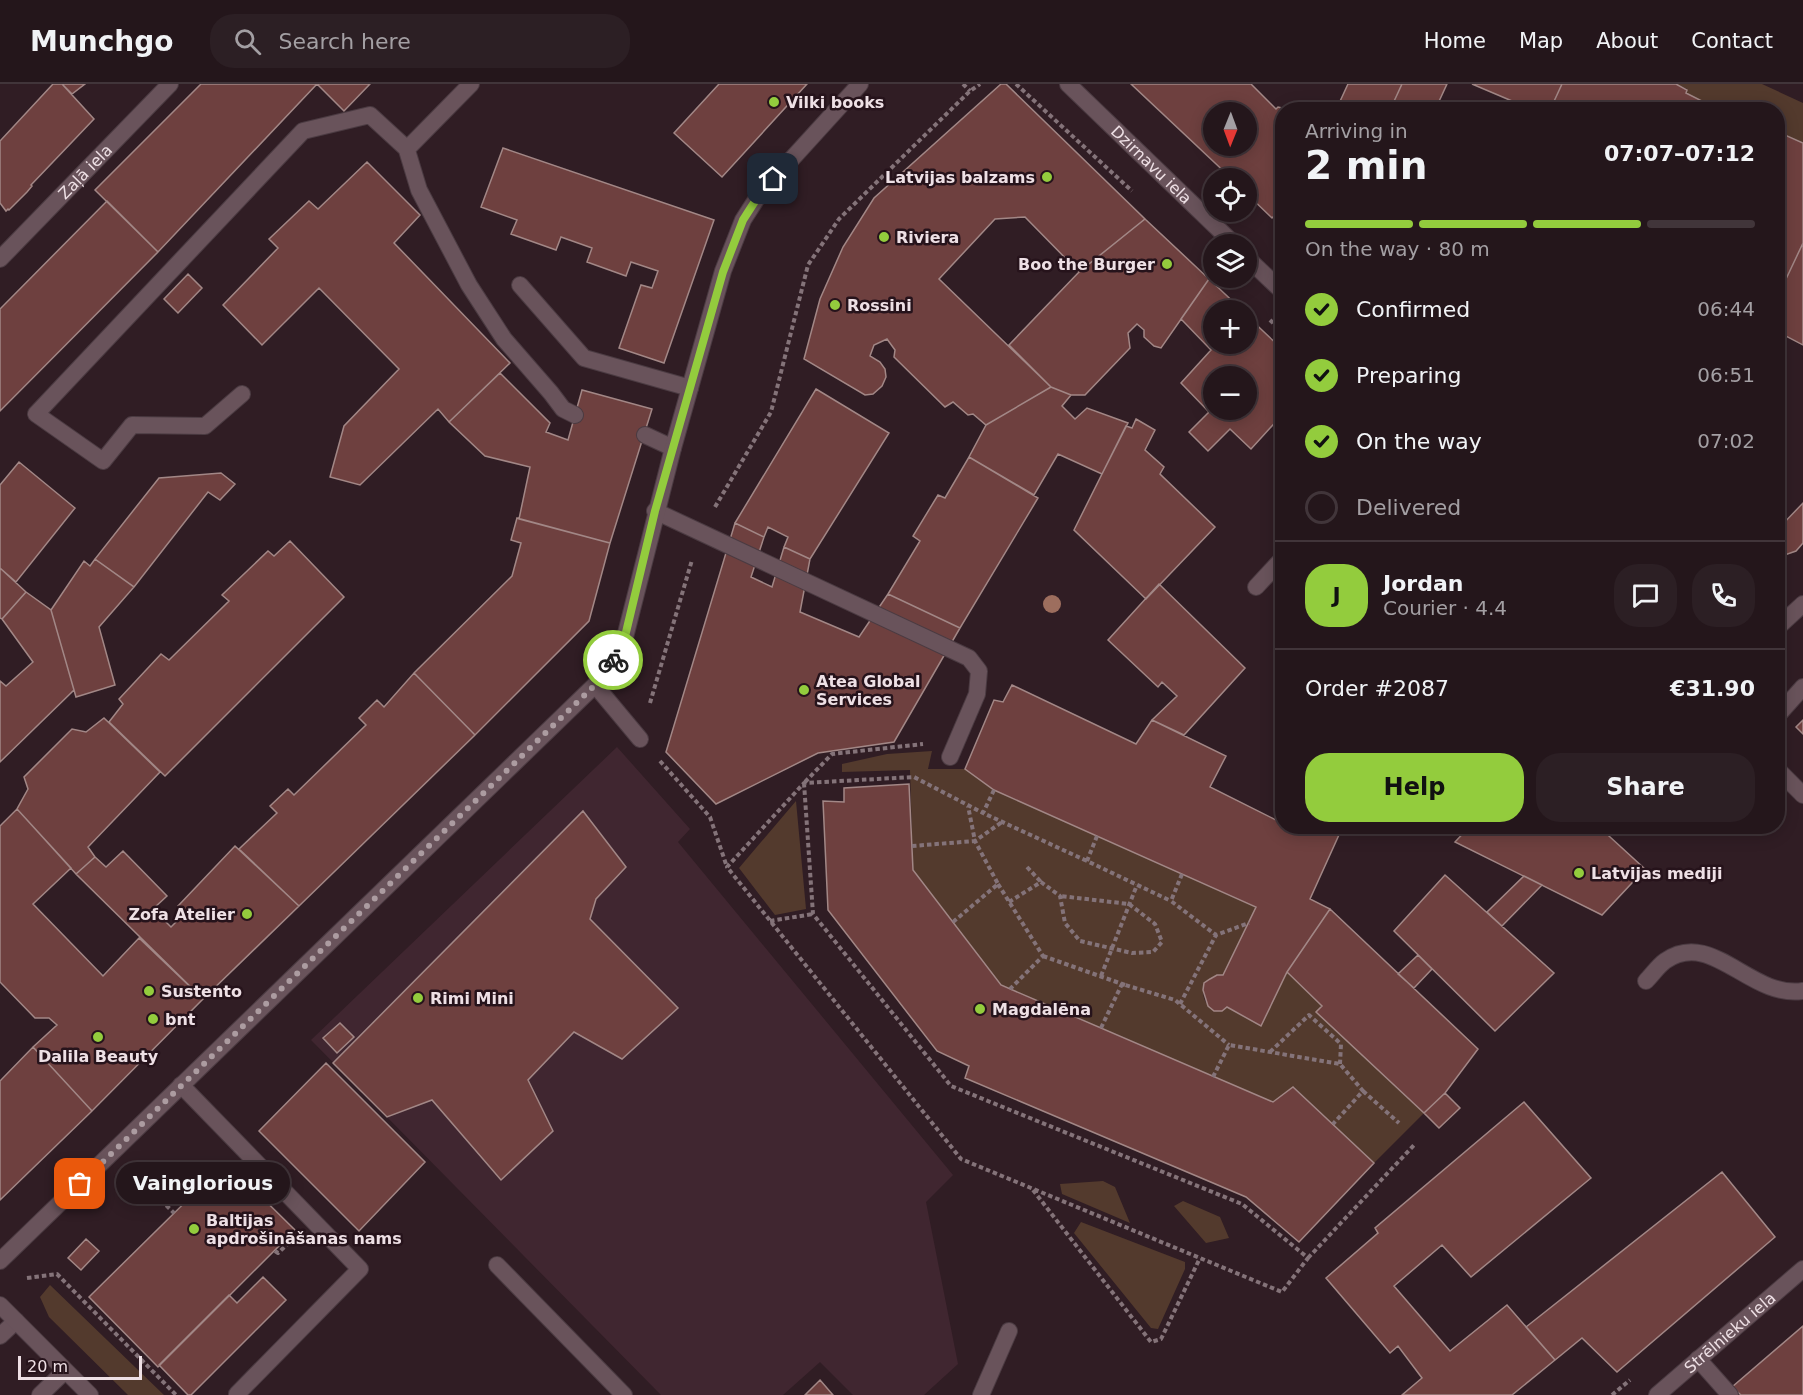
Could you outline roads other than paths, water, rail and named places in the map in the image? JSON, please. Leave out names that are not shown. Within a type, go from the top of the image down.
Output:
[{"type":"street","name":"Zaļā iela","points":[[0,259],[170,84]]},
{"type":"street","points":[[406,147],[407,149],[471,84]]},
{"type":"street","points":[[0,1261],[595,685],[622,649],[655,511],[723,272],[743,220],[759,195],[860,84]]},
{"type":"street","name":"Dzirnavu iela","points":[[1068,84],[1224,234]]},
{"type":"street","points":[[242,394],[205,426],[132,425],[103,461],[36,414],[303,131],[370,115],[406,147],[419,190],[469,285],[504,339],[563,410],[575,415]]},
{"type":"street","points":[[1257,267],[1275,284]]},
{"type":"street","points":[[520,285],[584,358],[690,388]]},
{"type":"street","points":[[645,435],[673,448]]},
{"type":"street","points":[[655,511],[969,658],[979,671],[976,694],[950,757]]},
{"type":"street","points":[[1256,587],[1275,567]]},
{"type":"street","points":[[1785,621],[1803,604]]},
{"type":"street","points":[[595,685],[640,739]]},
{"type":"street","points":[[1785,707],[1803,687]]},
{"type":"street","points":[[1785,777],[1803,795]]},
{"type":"street","points":[[1646,981],[1664,961],[1684,951],[1706,953],[1771,989],[1803,992]]},
{"type":"street","points":[[181,1085],[360,1269],[237,1394]]},
{"type":"street","points":[[497,1265],[624,1395]]},
{"type":"street","name":"Strēlnieku iela","points":[[1657,1395],[1803,1269]]},
{"type":"street","points":[[0,1305],[90,1395]]},
{"type":"street","points":[[0,1336],[16,1321]]},
{"type":"street","points":[[981,1395],[1009,1331]]},
{"type":"street","points":[[1698,1359],[1730,1395]]},
{"type":"street","points":[[40,1395],[65,1371]]},
{"type":"place","name":"Vilki books","points":[[774,102]]},
{"type":"place","name":"Latvijas balzams","points":[[1047,177]]},
{"type":"place","name":"Riviera","points":[[884,237]]},
{"type":"place","name":"Boo the Burger","points":[[1167,264]]},
{"type":"place","name":"Rossini","points":[[835,305]]},
{"type":"place","name":"Atea Global Services","points":[[804,690]]},
{"type":"place","name":"Latvijas mediji","points":[[1579,873]]},
{"type":"place","name":"Zofa Atelier","points":[[247,914]]},
{"type":"place","name":"Sustento","points":[[149,991]]},
{"type":"place","name":"Rimi Mini","points":[[418,998]]},
{"type":"place","name":"Magdalēna","points":[[980,1009]]},
{"type":"place","name":"bnt","points":[[153,1019]]},
{"type":"place","name":"Dalila Beauty","points":[[98,1037]]},
{"type":"place","name":"Vainglorious","points":[[80,1184]]},
{"type":"place","name":"Baltijas apdrošināšanas nams","points":[[194,1229]]}]
